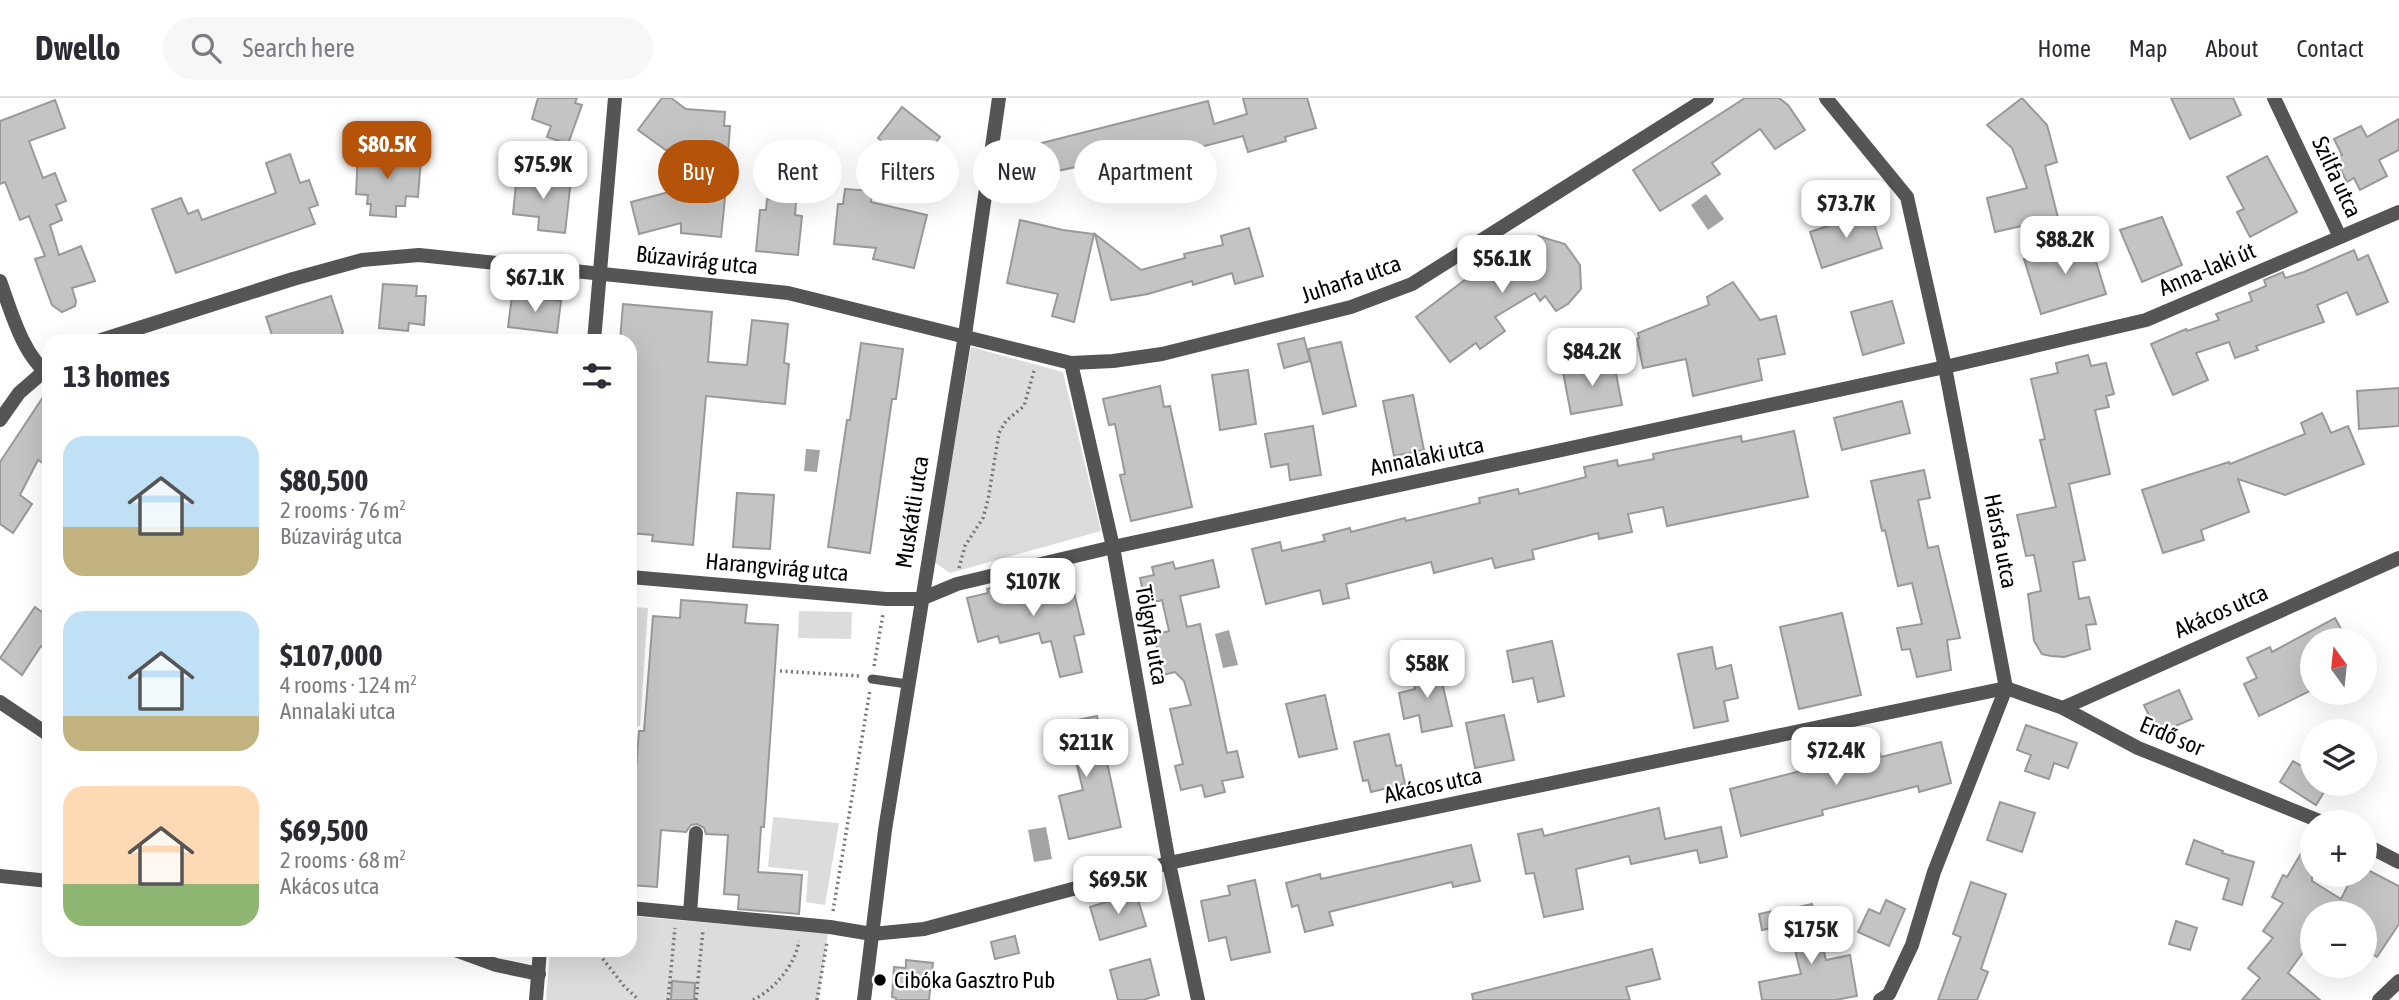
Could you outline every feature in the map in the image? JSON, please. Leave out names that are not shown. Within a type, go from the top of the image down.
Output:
[{"type":"street","points":[[595,334],[615,98]]},
{"type":"street","name":"Muskátli utca","points":[[864,1000],[907,684],[965,335],[999,98]]},
{"type":"street","name":"Juharfa utca","points":[[965,335],[1071,363],[1113,362],[1162,354],[1351,307],[1412,284],[1707,98]]},
{"type":"street","name":"Hársfa utca","points":[[1826,98],[1907,197],[1945,367],[2006,688]]},
{"type":"street","name":"Szilfa utca","points":[[2274,98],[2340,237]]},
{"type":"street","name":"Anna-laki út","points":[[1945,367],[2146,320],[2399,212]]},
{"type":"street","name":"Búzavirág utca","points":[[119,334],[362,260],[419,255],[788,293],[965,335]]},
{"type":"street","points":[[0,281],[23,341],[42,364]]},
{"type":"street","name":"Tölgyfa utca","points":[[1071,363],[1113,547],[1169,863],[1198,1000]]},
{"type":"street","name":"Annalaki utca","points":[[921,599],[957,584],[1113,547],[1945,367]]},
{"type":"street","points":[[0,420],[19,393],[42,374]]},
{"type":"street","name":"Akácos utca","points":[[2063,708],[2399,558]]},
{"type":"street","name":"Harangvirág utca","points":[[637,578],[886,599],[921,599]]},
{"type":"street","points":[[1880,1000],[1889,994],[1912,945],[1934,872],[2006,688]]},
{"type":"street","name":"Erdő sor","points":[[2006,688],[2063,708],[2138,748],[2300,813]]},
{"type":"street","name":"Akácos utca","points":[[872,934],[924,929],[1169,863],[2006,688]]},
{"type":"street","points":[[0,702],[42,730]]},
{"type":"street","points":[[690,913],[696,833]]},
{"type":"street","points":[[2377,851],[2399,862]]},
{"type":"street","points":[[0,876],[42,880]]},
{"type":"street","points":[[637,909],[830,927],[872,934]]},
{"type":"street","points":[[474,957],[496,965],[539,974]]},
{"type":"street","points":[[536,1000],[540,957]]},
{"type":"street","points":[[2379,1000],[2399,981]]},
{"type":"lane","points":[[872,679],[907,684]]},
{"type":"path","points":[[957,584],[965,546],[983,518],[999,433],[1006,421],[1024,406],[1037,355]]},
{"type":"path","points":[[817,1000],[886,599]]},
{"type":"path","points":[[780,671],[872,679]]},
{"type":"path","points":[[668,1000],[690,913]]},
{"type":"path","points":[[690,913],[696,1000]]},
{"type":"path","points":[[753,1000],[763,995],[784,975],[797,947],[801,925]]},
{"type":"path","points":[[601,957],[639,1000]]},
{"type":"shaded area","points":[[1706,194],[1724,219],[1708,230],[1691,205]]},
{"type":"shaded area","points":[[971,347],[1063,372],[1101,531],[950,573],[934,562]]},
{"type":"shaded area","points":[[806,449],[820,450],[817,472],[804,471]]},
{"type":"shaded area","points":[[637,607],[648,608],[640,726],[637,726]]},
{"type":"shaded area","points":[[799,611],[852,612],[851,639],[798,638]]},
{"type":"shaded area","points":[[1229,630],[1238,665],[1223,668],[1215,634]]},
{"type":"shaded area","points":[[773,817],[839,823],[825,905],[806,902],[808,871],[768,867]]},
{"type":"shaded area","points":[[1046,827],[1052,859],[1034,862],[1028,830]]},
{"type":"shaded area","points":[[637,917],[828,933],[818,1000],[546,1000],[549,957],[637,957]]},
{"type":"building","points":[[538,98],[577,98],[575,103],[582,105],[568,144],[547,137],[551,126],[532,119]]},
{"type":"building","points":[[662,98],[671,98],[686,109],[725,112],[724,126],[730,126],[729,140],[658,140],[658,144],[638,130]]},
{"type":"building","points":[[1243,98],[1307,98],[1316,128],[1285,137],[1286,141],[1248,152],[1243,136],[1217,143],[1217,140],[1074,140],[1074,167],[1060,170],[1060,140],[1054,140],[1208,101],[1214,124],[1247,114]]},
{"type":"building","points":[[1745,98],[1779,98],[1788,105],[1805,130],[1775,149],[1760,129],[1712,163],[1720,174],[1660,211],[1633,170]]},
{"type":"building","points":[[2022,98],[2047,125],[2057,162],[2045,166],[2058,218],[1995,232],[1987,198],[2027,188],[2012,148],[1987,125]]},
{"type":"building","points":[[2171,98],[2233,98],[2241,115],[2190,139]]},
{"type":"building","points":[[55,100],[65,128],[29,141],[43,178],[55,173],[66,201],[56,205],[62,220],[50,225],[59,255],[81,246],[95,281],[72,288],[75,306],[62,312],[52,305],[35,259],[45,256],[29,216],[20,220],[5,182],[0,184],[0,121]]},
{"type":"building","points":[[902,107],[940,137],[938,140],[878,138]]},
{"type":"building","points":[[2399,119],[2399,150],[2379,160],[2387,176],[2360,190],[2354,178],[2347,182],[2335,159],[2342,155],[2334,139],[2361,126],[2367,137]]},
{"type":"building","points":[[358,153],[410,154],[410,158],[421,159],[418,197],[406,196],[405,206],[396,206],[396,217],[370,215],[368,195],[356,194]]},
{"type":"building","points":[[290,154],[300,183],[309,180],[318,205],[309,208],[315,224],[176,273],[152,209],[181,198],[188,214],[198,210],[202,220],[276,193],[266,163]]},
{"type":"building","points":[[2267,156],[2297,212],[2250,237],[2237,212],[2244,209],[2227,177]]},
{"type":"building","points":[[517,174],[571,179],[565,233],[538,230],[539,217],[513,214]]},
{"type":"building","points":[[845,189],[856,190],[856,203],[875,203],[927,215],[914,268],[873,259],[876,248],[834,244],[838,204],[843,204]]},
{"type":"building","points":[[658,195],[658,203],[724,203],[721,237],[681,233],[681,223],[639,234],[631,202]]},
{"type":"building","points":[[767,203],[796,203],[795,215],[802,216],[798,255],[756,251],[760,210],[766,210]]},
{"type":"building","points":[[1870,212],[1882,248],[1822,268],[1810,232]]},
{"type":"building","points":[[2162,217],[2182,265],[2142,282],[2120,230]]},
{"type":"building","points":[[1020,220],[1094,234],[1074,322],[1052,316],[1058,294],[1007,283]]},
{"type":"building","points":[[1249,228],[1263,276],[1235,284],[1232,273],[1193,285],[1192,281],[1148,294],[1111,300],[1095,234],[1141,270],[1185,258],[1184,254],[1223,245],[1221,236]]},
{"type":"building","points":[[1538,236],[1565,244],[1580,265],[1581,289],[1568,304],[1556,311],[1545,296],[1540,301],[1535,293],[1495,317],[1505,331],[1480,349],[1476,343],[1450,362],[1416,317],[1466,279],[1468,281]]},
{"type":"building","points":[[2089,239],[2106,294],[2041,314],[2024,259]]},
{"type":"building","points":[[2354,250],[2358,260],[2368,255],[2388,302],[2357,315],[2347,292],[2317,305],[2324,322],[2256,346],[2258,350],[2235,358],[2229,342],[2196,353],[2208,380],[2173,395],[2151,344],[2186,329],[2187,331],[2219,320],[2216,314],[2252,301],[2249,293],[2266,286],[2264,280],[2283,272],[2285,278],[2304,272]]},
{"type":"building","points":[[1733,282],[1760,320],[1776,316],[1785,354],[1758,359],[1762,380],[1693,396],[1686,359],[1643,368],[1638,333],[1709,305],[1707,297]]},
{"type":"building","points":[[383,284],[417,286],[416,296],[426,296],[424,325],[409,323],[408,331],[379,328]]},
{"type":"building","points":[[331,296],[343,332],[272,334],[266,317]]},
{"type":"building","points":[[512,296],[561,301],[557,333],[508,327]]},
{"type":"building","points":[[1892,301],[1904,343],[1863,355],[1851,312]]},
{"type":"building","points":[[623,304],[712,312],[708,362],[747,365],[752,320],[788,324],[784,363],[789,364],[785,404],[706,396],[693,545],[652,541],[653,535],[637,534],[637,334],[621,334]]},
{"type":"building","points":[[1304,338],[1310,361],[1284,368],[1278,344]]},
{"type":"building","points":[[1341,342],[1356,406],[1323,414],[1308,349]]},
{"type":"building","points":[[861,343],[903,349],[896,399],[892,399],[870,553],[828,547]]},
{"type":"building","points":[[2088,355],[2091,366],[2106,363],[2114,394],[2106,396],[2109,407],[2095,410],[2110,474],[2069,484],[2085,560],[2073,562],[2079,599],[2089,597],[2096,624],[2086,625],[2090,649],[2064,657],[2051,656],[2042,654],[2034,641],[2028,594],[2041,591],[2034,555],[2026,556],[2017,515],[2056,507],[2040,440],[2045,439],[2031,379],[2058,373],[2056,363]]},
{"type":"building","points":[[1614,363],[1622,405],[1571,414],[1563,372]]},
{"type":"building","points":[[1248,370],[1256,424],[1220,430],[1212,375]]},
{"type":"building","points":[[1160,386],[1164,407],[1170,406],[1192,507],[1131,521],[1120,475],[1125,474],[1115,424],[1109,425],[1103,399]]},
{"type":"building","points":[[2399,388],[2399,426],[2359,429],[2357,391]]},
{"type":"building","points":[[1413,395],[1424,450],[1394,456],[1383,401]]},
{"type":"building","points":[[42,399],[42,463],[38,460],[20,495],[32,504],[13,533],[0,524],[0,462]]},
{"type":"building","points":[[1902,401],[1910,433],[1842,450],[1834,418]]},
{"type":"building","points":[[2322,413],[2331,433],[2348,426],[2364,464],[2285,495],[2238,479],[2249,512],[2201,530],[2204,540],[2163,553],[2142,490],[2229,462],[2230,464],[2305,434],[2301,423]]},
{"type":"building","points":[[1313,426],[1321,475],[1290,480],[1288,464],[1271,467],[1265,434]]},
{"type":"building","points":[[1794,431],[1808,497],[1667,526],[1663,507],[1628,514],[1632,532],[1599,539],[1598,533],[1532,550],[1534,559],[1495,568],[1492,558],[1434,573],[1431,562],[1346,584],[1349,598],[1323,604],[1320,590],[1266,604],[1252,549],[1280,542],[1282,551],[1325,541],[1323,535],[1350,528],[1351,532],[1405,518],[1406,521],[1480,503],[1479,498],[1518,489],[1519,494],[1586,477],[1584,467],[1617,460],[1618,466],[1654,459],[1653,454],[1741,436],[1742,442]]},
{"type":"building","points":[[1924,470],[1930,498],[1918,500],[1928,548],[1938,546],[1960,638],[1947,640],[1951,670],[1917,677],[1910,649],[1902,650],[1897,628],[1922,624],[1912,583],[1898,586],[1871,481]]},
{"type":"building","points":[[737,493],[774,495],[770,549],[733,547]]},
{"type":"building","points":[[1213,560],[1219,587],[1180,596],[1187,627],[1200,624],[1227,753],[1237,751],[1243,777],[1222,781],[1225,792],[1205,797],[1202,785],[1181,790],[1175,766],[1183,764],[1170,709],[1191,705],[1184,681],[1175,672],[1163,675],[1154,635],[1169,631],[1162,600],[1146,604],[1140,578],[1154,575],[1152,567],[1173,562],[1175,569]]},
{"type":"building","points":[[1070,576],[1084,634],[1074,636],[1082,672],[1060,677],[1051,641],[1042,643],[1039,633],[1000,643],[998,636],[978,642],[967,598],[988,593],[987,589],[1006,584],[1008,591]]},
{"type":"building","points":[[681,600],[747,605],[745,623],[778,625],[764,827],[761,827],[758,872],[802,875],[799,914],[738,909],[739,895],[724,894],[728,835],[706,834],[704,828],[697,824],[691,825],[686,832],[661,830],[657,887],[637,886],[637,757],[639,731],[644,731],[653,616],[680,618]]},
{"type":"building","points":[[35,607],[42,612],[42,647],[22,675],[0,658]]},
{"type":"building","points":[[1842,613],[1861,695],[1799,709],[1780,627]]},
{"type":"building","points":[[2335,618],[2340,628],[2316,628]]},
{"type":"building","points":[[2300,637],[2300,696],[2259,716],[2244,684],[2257,678],[2247,658],[2270,647],[2272,652]]},
{"type":"building","points":[[1552,641],[1564,696],[1538,702],[1533,678],[1513,682],[1507,651]]},
{"type":"building","points":[[1712,647],[1716,669],[1731,665],[1738,698],[1724,701],[1728,721],[1694,728],[1678,654]]},
{"type":"building","points":[[1438,664],[1452,726],[1422,732],[1419,715],[1404,719],[1399,693],[1415,689],[1411,670]]},
{"type":"building","points":[[2179,690],[2192,719],[2157,734],[2144,705]]},
{"type":"building","points":[[1325,695],[1337,749],[1299,757],[1286,704]]},
{"type":"building","points":[[1504,715],[1514,760],[1475,768],[1466,723]]},
{"type":"building","points":[[1097,716],[1121,827],[1069,839],[1059,796],[1083,790],[1074,753],[1051,758],[1045,734],[1070,728],[1068,722]]},
{"type":"building","points":[[2026,725],[2077,743],[2068,768],[2054,763],[2049,779],[2025,771],[2031,755],[2017,750]]},
{"type":"building","points":[[1389,734],[1396,766],[1401,765],[1405,784],[1371,792],[1368,780],[1363,781],[1354,742]]},
{"type":"building","points":[[1941,742],[1951,783],[1919,792],[1918,786],[1822,810],[1823,815],[1741,836],[1730,789],[1879,751],[1881,757]]},
{"type":"building","points":[[2293,761],[2300,765],[2300,795],[2280,782]]},
{"type":"building","points":[[2302,796],[2322,796],[2316,805]]},
{"type":"building","points":[[2000,802],[2035,813],[2022,852],[1987,840]]},
{"type":"building","points":[[1659,808],[1665,839],[1721,827],[1727,857],[1700,863],[1697,850],[1631,864],[1629,856],[1576,869],[1583,909],[1544,917],[1534,873],[1526,874],[1518,834],[1542,829],[1544,836]]},
{"type":"building","points":[[2194,840],[2223,851],[2222,853],[2254,862],[2242,905],[2223,899],[2229,879],[2186,864]]},
{"type":"building","points":[[1471,845],[1480,881],[1453,887],[1452,882],[1329,912],[1333,925],[1305,932],[1298,905],[1292,907],[1286,883],[1320,874],[1321,879]]},
{"type":"building","points":[[2300,855],[2300,887],[2322,887],[2341,899],[2347,887],[2377,887],[2377,875],[2399,886],[2399,924],[2377,957],[2377,901],[2300,901],[2300,956],[2288,973],[2320,1000],[2242,1000],[2260,978],[2248,968],[2273,938],[2263,931],[2283,903],[2272,897],[2283,875],[2287,877]]},
{"type":"building","points":[[1255,880],[1270,952],[1231,960],[1226,937],[1209,941],[1201,901],[1230,895],[1228,886]]},
{"type":"building","points":[[1971,882],[2006,894],[1981,969],[1988,972],[1977,1000],[1938,1000],[1961,937],[1953,934]]},
{"type":"building","points":[[1136,893],[1146,926],[1100,940],[1090,907]]},
{"type":"building","points":[[1886,900],[1905,909],[1889,946],[1858,932],[1869,909],[1880,914]]},
{"type":"building","points":[[1812,904],[1826,960],[1850,955],[1857,996],[1835,1000],[1762,1000],[1759,982],[1801,974],[1785,910]]},
{"type":"building","points":[[1778,910],[1781,926],[1762,930],[1759,914]]},
{"type":"building","points":[[2176,921],[2197,928],[2190,950],[2169,944]]},
{"type":"building","points":[[1015,936],[1019,953],[995,959],[991,942]]},
{"type":"building","points":[[1652,949],[1660,979],[1626,987],[1630,1000],[1473,1000],[1472,994]]},
{"type":"building","points":[[1150,959],[1159,995],[1143,1000],[1118,1000],[1110,970]]},
{"type":"building","points":[[906,960],[933,963],[929,1000],[896,1000],[892,997],[894,967],[906,968]]},
{"type":"building","points":[[672,981],[695,983],[694,1000],[671,1000]]},
{"type":"place","name":"Cibóka Gasztro Pub","points":[[880,980]]}]
